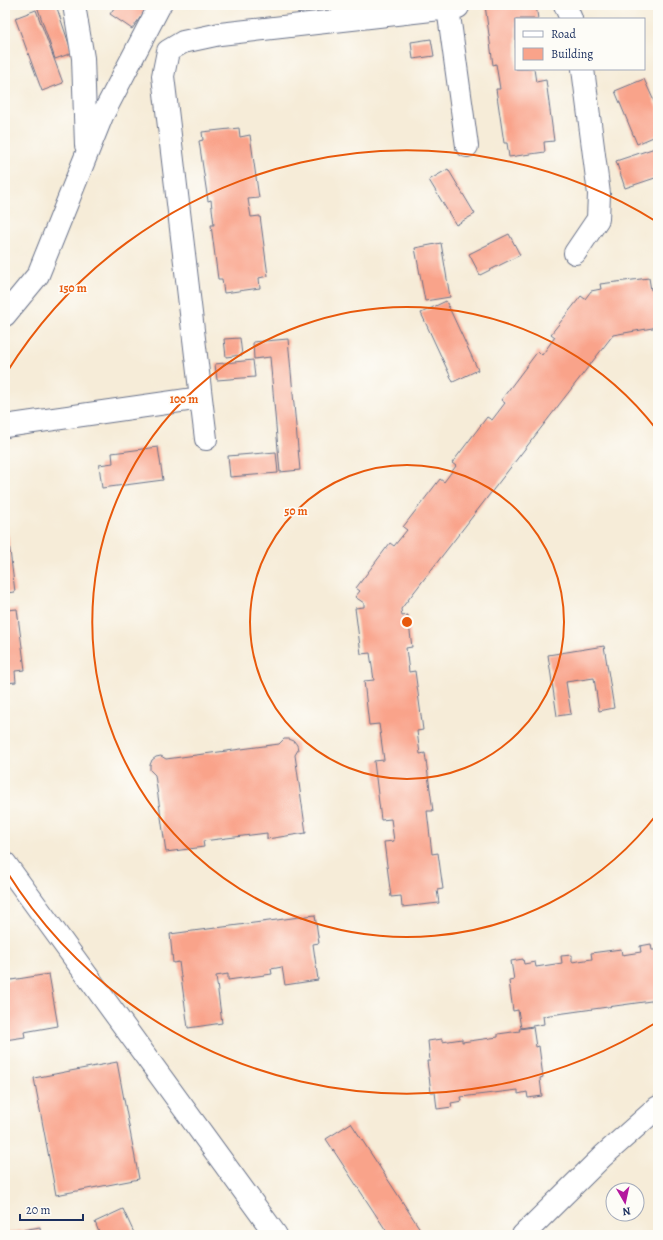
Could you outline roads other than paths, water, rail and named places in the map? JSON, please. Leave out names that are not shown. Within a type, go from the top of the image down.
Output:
[{"type":"street","points":[[74,5],[83,58],[86,155]]},
{"type":"street","points":[[5,315],[38,276],[102,116],[160,5]]},
{"type":"street","points":[[565,5],[571,18]]},
{"type":"street","points":[[206,439],[163,76],[168,51],[183,42],[220,34],[453,8],[468,146]]},
{"type":"street","points":[[575,253],[598,219],[599,194],[583,70]]},
{"type":"street","points":[[5,426],[201,398]]},
{"type":"street","points":[[5,863],[276,1235]]},
{"type":"street","points":[[523,1235],[603,1156],[658,1107]]}]
